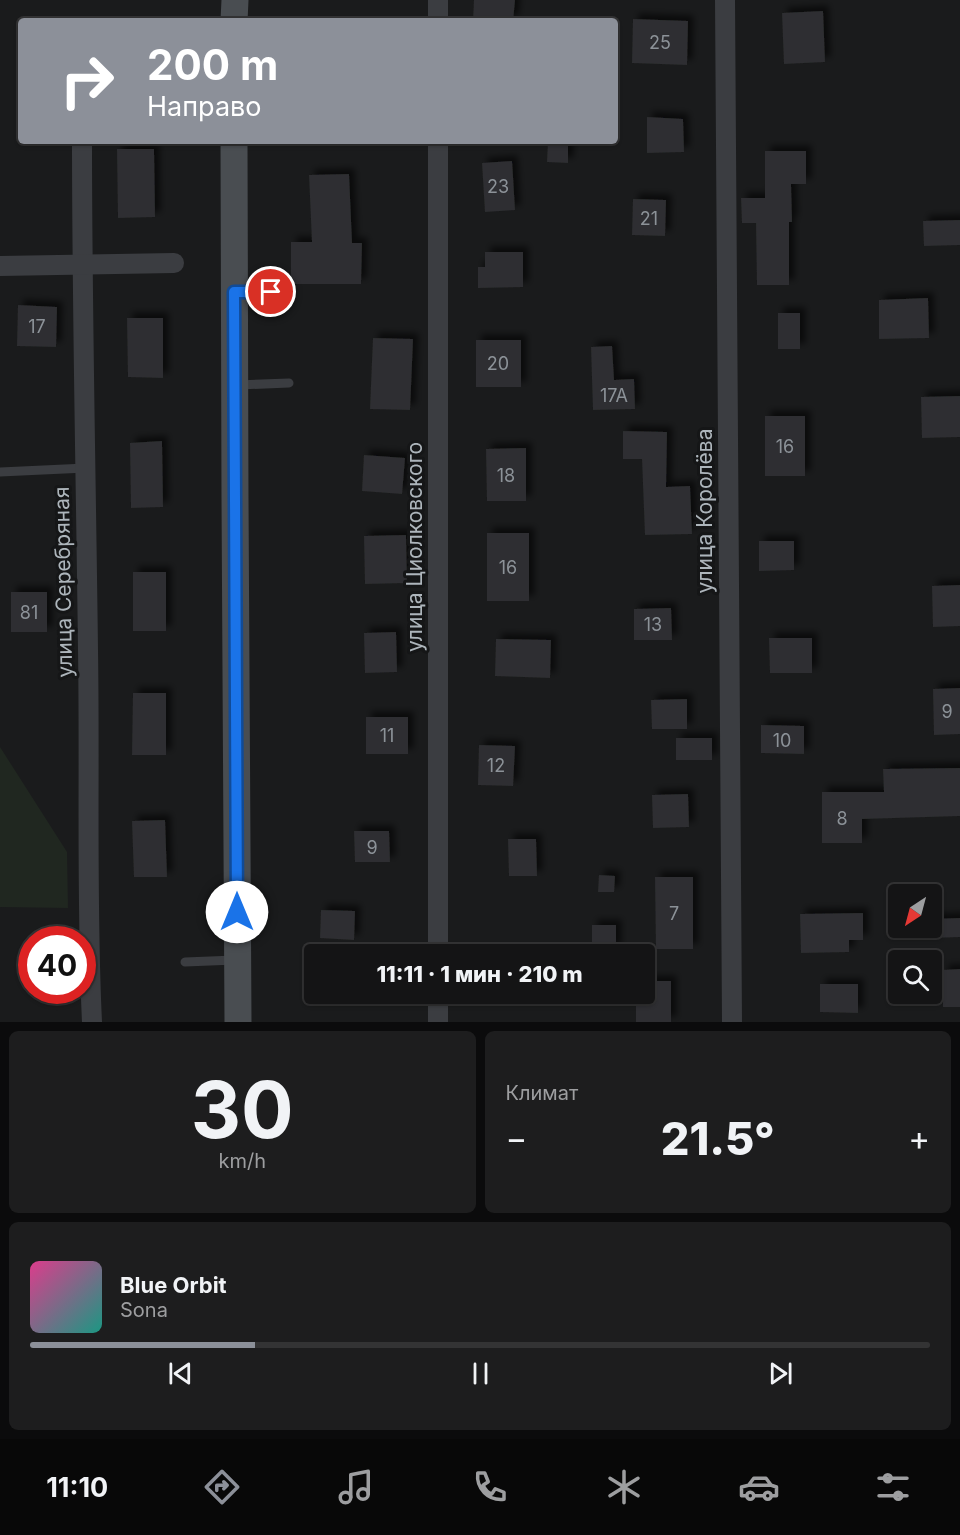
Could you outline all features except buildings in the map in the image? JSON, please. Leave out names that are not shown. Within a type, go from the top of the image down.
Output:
[{"type":"street","points":[[234,18],[235,0]]},
{"type":"street","points":[[438,0],[438,18]]},
{"type":"street","name":"улица Королёва","points":[[725,0],[732,1022]]},
{"type":"street","name":"улица Серебряная","points":[[82,144],[89,951],[93,1022]]},
{"type":"street","points":[[234,144],[238,1022]]},
{"type":"street","name":"улица Циолковского","points":[[438,144],[438,944]]},
{"type":"street","points":[[0,266],[174,263]]},
{"type":"street","points":[[438,1004],[438,1022]]},
{"type":"lane","points":[[234,292],[289,293]]},
{"type":"lane","points":[[234,385],[289,383]]},
{"type":"lane","points":[[0,472],[86,468]]},
{"type":"lane","points":[[185,962],[237,959]]},
{"type":"shaded area","points":[[0,747],[67,852],[68,908],[0,907]]},
{"type":"route","points":[[237,912],[234,292],[271,292]]}]
